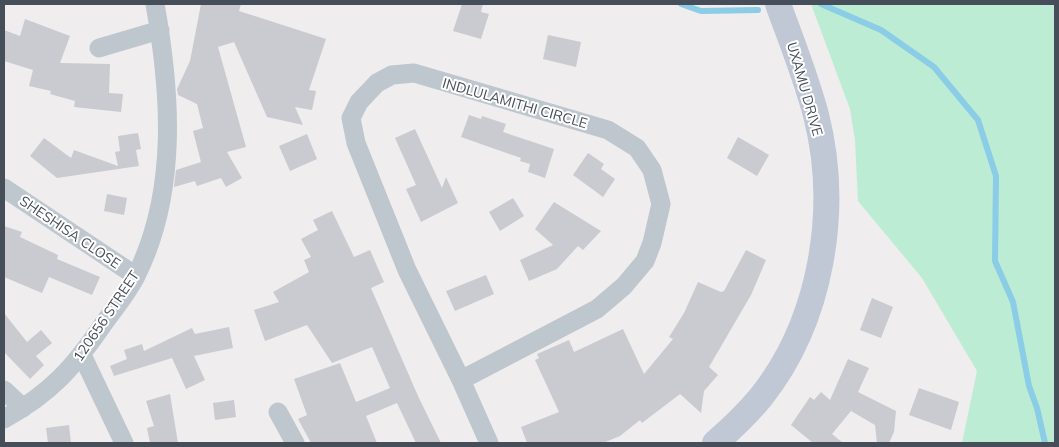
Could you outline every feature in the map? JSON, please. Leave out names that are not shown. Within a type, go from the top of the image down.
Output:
[{"type":"street","name":"120656 STREET","points":[[4,419],[51,388],[82,355],[136,276],[149,243],[162,200],[167,136],[166,62],[156,4]]},
{"type":"street","name":"UXAMU DRIVE","points":[[715,443],[762,396],[783,362],[801,325],[817,278],[822,253],[827,212],[825,163],[816,115],[778,4]]},
{"type":"street","points":[[98,48],[160,30]]},
{"type":"street","name":"INDLULAMITHI CIRCLE","points":[[461,380],[597,309],[624,286],[645,260],[652,243],[661,204],[652,170],[637,148],[608,130],[414,74],[392,75],[377,83],[359,102],[351,118],[356,143],[408,270],[489,443]]},
{"type":"street","name":"SHESHISA CLOSE","points":[[4,188],[136,276]]},
{"type":"street","points":[[82,355],[124,443]]},
{"type":"street","points":[[4,390],[23,408]]},
{"type":"street","points":[[278,412],[295,443]]},
{"type":"green space","points":[[811,4],[1055,4],[1055,443],[962,443],[977,371],[922,278],[858,201],[855,140],[850,109]]},
{"type":"building","points":[[201,4],[241,4],[239,11],[326,39],[309,90],[316,91],[312,110],[295,107],[303,125],[267,117],[234,42],[218,47],[246,147],[227,152],[242,178],[226,187],[221,178],[197,186],[195,181],[174,187],[176,170],[201,162],[193,131],[203,128],[197,104],[178,95],[177,89],[190,61]]},
{"type":"building","points":[[462,4],[483,4],[481,12],[489,14],[481,39],[453,31]]},
{"type":"building","points":[[25,19],[70,36],[60,63],[110,64],[109,93],[123,94],[121,112],[74,107],[75,101],[50,94],[51,91],[29,86],[33,70],[4,61],[4,30],[20,36]]},
{"type":"building","points":[[548,35],[581,42],[576,67],[543,59]]},
{"type":"building","points":[[469,115],[481,119],[482,116],[506,124],[503,132],[554,149],[545,178],[528,172],[530,164],[520,161],[521,158],[461,137]]},
{"type":"building","points":[[415,129],[442,188],[446,177],[458,203],[421,222],[406,189],[416,185],[395,138]]},
{"type":"building","points":[[138,133],[141,149],[136,150],[139,166],[57,178],[30,156],[44,138],[71,158],[74,150],[118,166],[115,152],[120,151],[118,136]]},
{"type":"building","points":[[307,134],[317,159],[290,171],[279,146]]},
{"type":"building","points":[[738,137],[769,155],[757,176],[727,158]]},
{"type":"building","points":[[588,153],[604,164],[601,169],[615,179],[603,197],[573,175]]},
{"type":"building","points":[[107,194],[127,198],[124,215],[104,211]]},
{"type":"building","points":[[513,198],[524,216],[500,231],[489,212]]},
{"type":"building","points":[[554,202],[601,231],[583,250],[578,246],[557,269],[529,281],[520,260],[553,245],[535,229]]},
{"type":"building","points":[[332,211],[354,257],[370,250],[384,282],[371,288],[418,396],[441,443],[416,443],[397,403],[366,416],[377,443],[311,443],[298,419],[307,415],[294,379],[340,363],[356,402],[390,388],[372,347],[332,363],[307,325],[265,341],[254,310],[279,302],[273,292],[309,272],[304,260],[311,257],[301,239],[318,230],[313,220]]},
{"type":"building","points":[[4,226],[22,232],[20,237],[58,255],[57,259],[100,277],[92,295],[49,277],[42,293],[4,277]]},
{"type":"building","points":[[746,250],[766,260],[751,295],[709,367],[718,375],[704,391],[701,413],[680,394],[642,423],[640,420],[620,436],[603,443],[527,443],[521,427],[559,412],[535,360],[539,358],[537,354],[569,340],[574,352],[623,329],[644,374],[673,339],[669,337],[684,313],[698,282],[721,292],[724,291]]},
{"type":"building","points":[[486,275],[494,294],[455,311],[446,291]]},
{"type":"building","points":[[872,298],[893,307],[881,338],[860,330]]},
{"type":"building","points":[[4,313],[27,342],[41,330],[52,343],[36,356],[44,365],[30,379],[4,352]]},
{"type":"building","points":[[229,327],[233,348],[194,356],[205,380],[186,389],[172,358],[114,376],[110,366],[127,359],[124,350],[142,344],[144,351],[192,328],[195,334]]},
{"type":"building","points":[[848,359],[869,368],[858,392],[896,411],[894,432],[889,443],[877,443],[875,425],[851,411],[832,434],[843,443],[813,443],[791,425],[810,397],[814,400],[821,392],[830,400]]},
{"type":"building","points":[[919,388],[959,402],[951,430],[909,415]]},
{"type":"building","points":[[170,394],[178,443],[150,443],[147,428],[154,426],[146,401]]},
{"type":"building","points":[[234,400],[236,417],[215,420],[213,403]]},
{"type":"building","points":[[69,425],[71,443],[48,443],[46,428]]},
{"type":"waterway","points":[[681,4],[701,11],[758,10]]},
{"type":"waterway","points":[[821,4],[881,30],[934,67],[978,120],[996,176],[995,261],[1013,302],[1029,386],[1037,408],[1045,443]]}]
